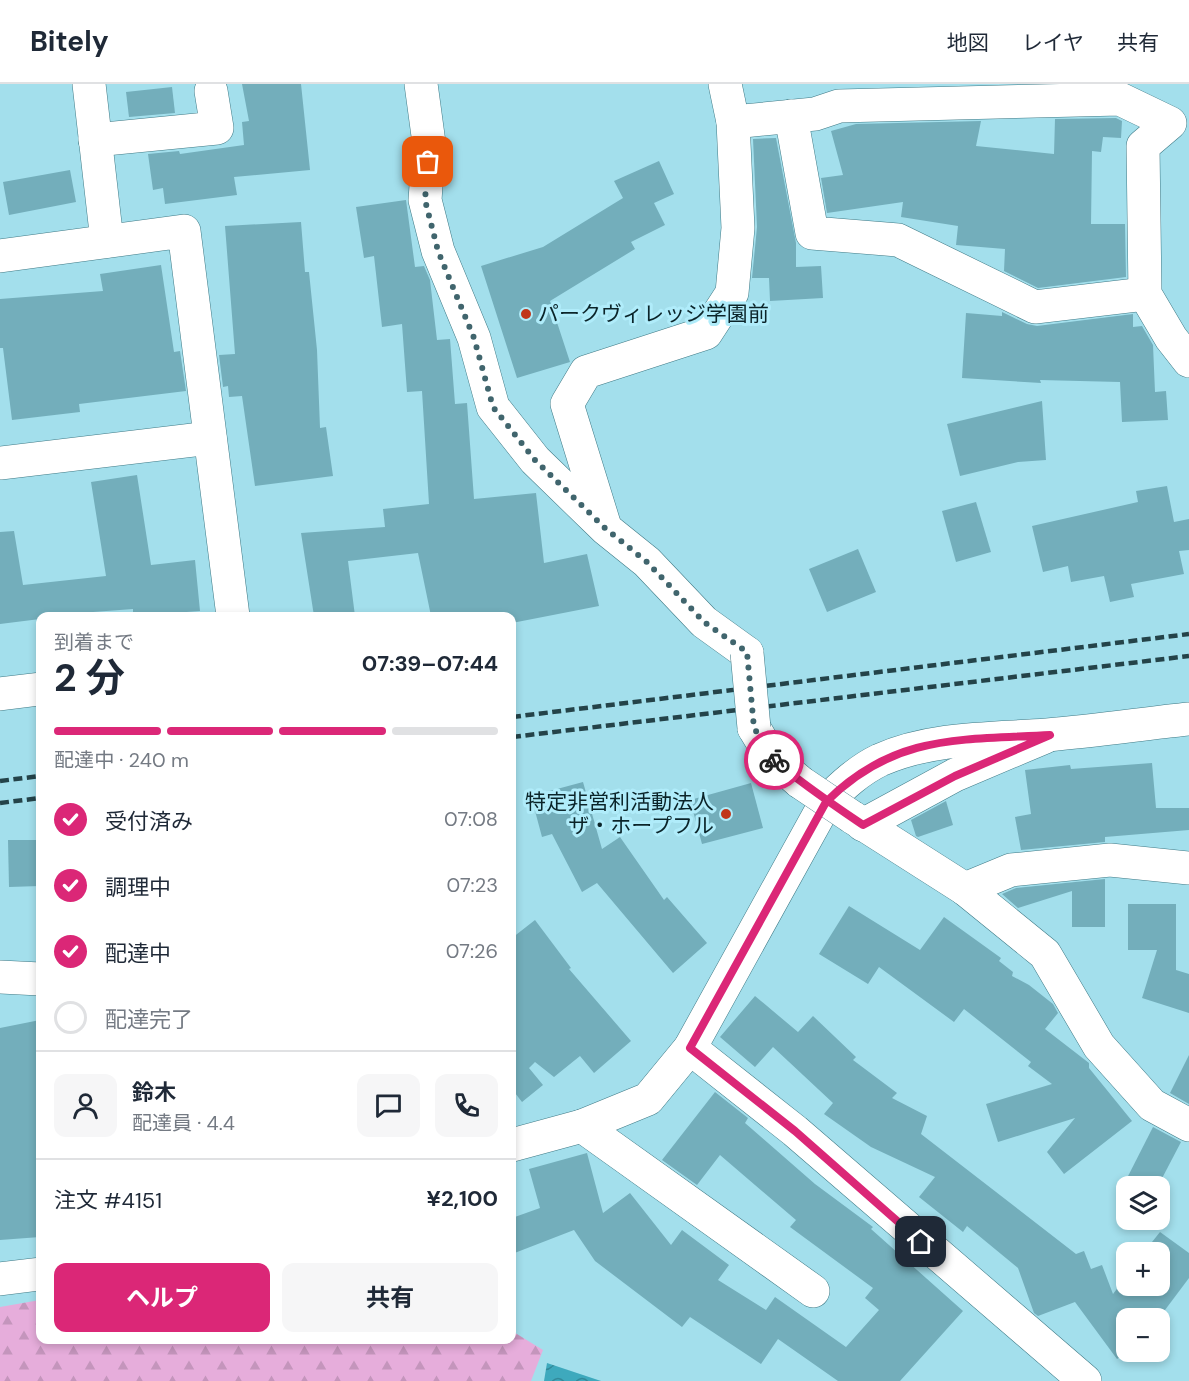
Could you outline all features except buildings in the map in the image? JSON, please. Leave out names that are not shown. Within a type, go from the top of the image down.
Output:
[{"type":"street","points":[[89,84],[107,242]]},
{"type":"street","points":[[421,84],[429,143],[425,200],[438,251],[474,338],[493,407],[535,460],[606,529],[647,562],[704,622],[747,652],[754,728],[772,758],[800,782],[857,821],[964,889],[1045,954],[1099,1046],[1152,1105],[1189,1125]]},
{"type":"street","points":[[606,529],[567,404],[586,372],[706,333],[732,293],[738,228],[733,122],[725,84]]},
{"type":"street","points":[[1143,84],[1179,128]]},
{"type":"street","points":[[95,140],[217,128],[211,91]]},
{"type":"street","points":[[733,122],[815,114],[839,106],[1120,99],[1179,128]]},
{"type":"street","points":[[791,116],[812,233],[898,240],[1035,307],[1145,294]]},
{"type":"street","points":[[1179,128],[1143,147],[1145,294],[1171,338],[1189,361]]},
{"type":"street","points":[[0,256],[184,231],[232,612]]},
{"type":"street","points":[[0,463],[210,438]]},
{"type":"street","points":[[0,694],[36,690]]},
{"type":"street","points":[[516,1143],[582,1126],[648,1099],[690,1048],[826,802],[849,779],[879,760],[914,748],[964,740],[1050,735],[1189,719]]},
{"type":"street","points":[[857,821],[1050,735]]},
{"type":"street","points":[[964,889],[1011,870],[1110,860],[1189,867]]},
{"type":"street","points":[[0,977],[36,979]]},
{"type":"street","points":[[690,1048],[795,1131],[1085,1381]]},
{"type":"street","points":[[582,1126],[813,1291]]},
{"type":"street","points":[[0,1279],[36,1274]]},
{"type":"green space","points":[[36,1301],[36,1344],[516,1344],[516,1333],[543,1350],[531,1381],[0,1381],[0,1307]]},
{"type":"water","points":[[547,1363],[601,1381],[544,1381]]},
{"type":"railway","points":[[516,717],[1189,634]]},
{"type":"railway","points":[[516,737],[1189,656]]},
{"type":"railway","points":[[0,781],[36,776]]},
{"type":"railway","points":[[0,803],[36,798]]},
{"type":"way so far","points":[[428,162],[425,200],[438,251],[474,338],[493,407],[535,460],[606,529],[647,562],[704,622],[747,652],[754,728],[774,760]]},
{"type":"place","name":"パークヴィレッジ学園前","points":[[526,314]]},
{"type":"place","name":"特定非営利活動法人 ザ・ホープフル","points":[[726,814]]},
{"type":"route","points":[[774,760],[800,782],[817,794],[834,806],[863,825],[955,776],[1050,735],[964,740],[914,748],[879,760],[849,779],[838,791],[826,802],[690,1048],[795,1131],[921,1242]]}]
